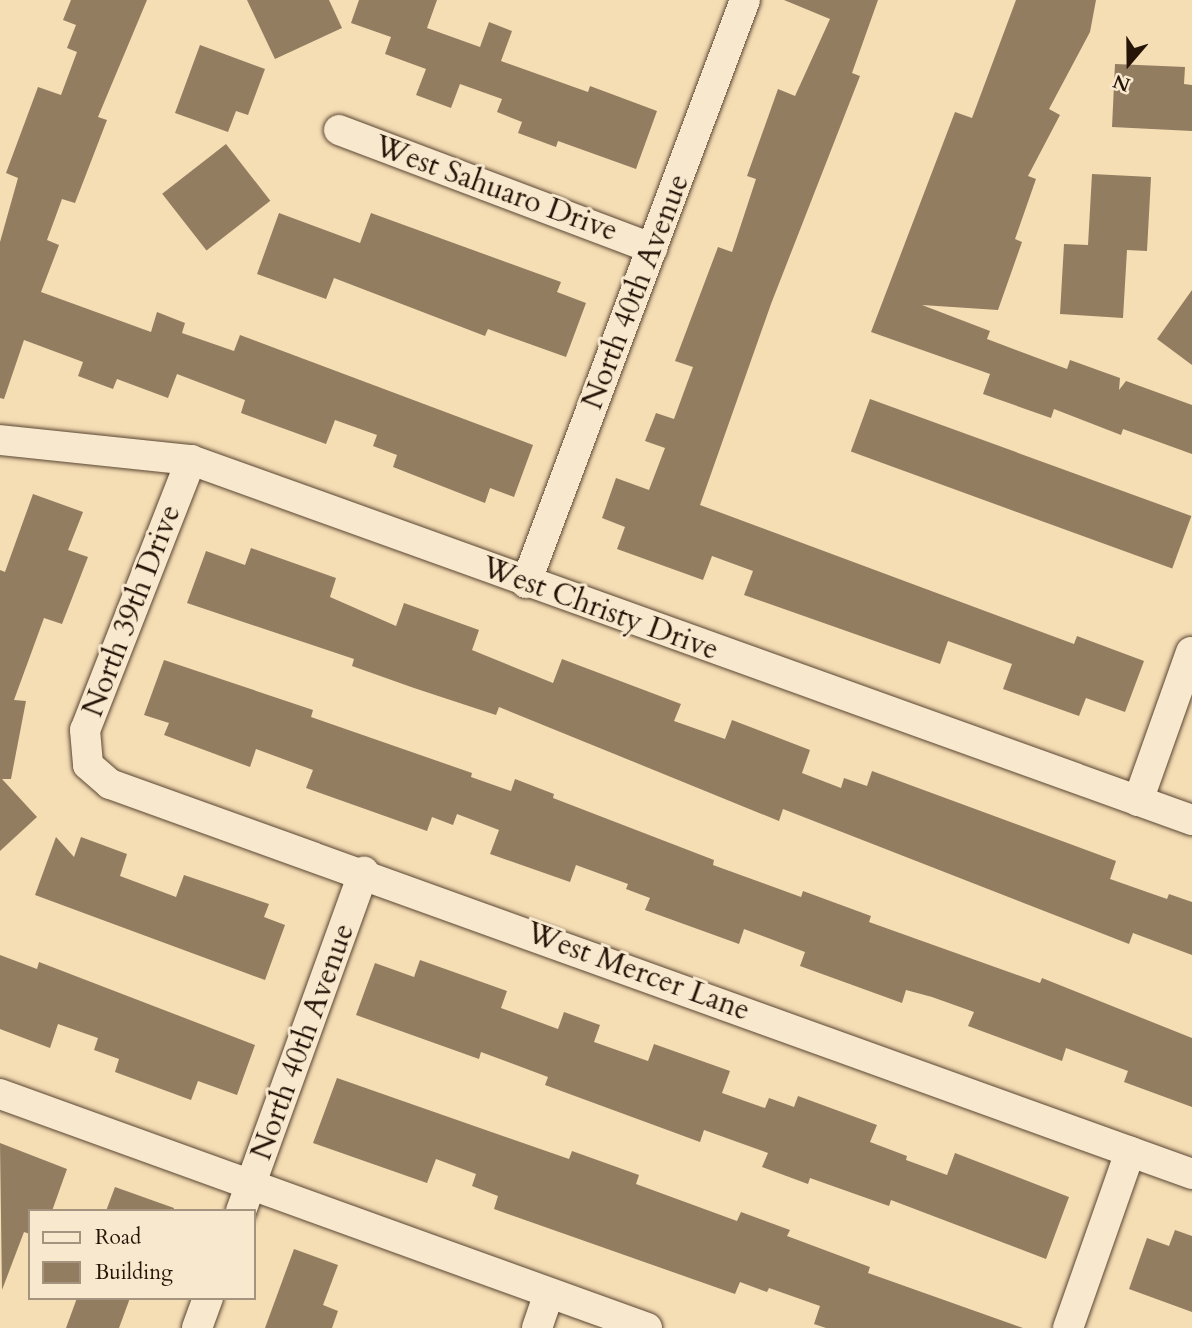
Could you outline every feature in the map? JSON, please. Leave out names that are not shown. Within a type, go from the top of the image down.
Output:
[{"type":"street","name":"North 40th Avenue","points":[[526,583],[745,0]]},
{"type":"street","name":"West Sahuaro Drive","points":[[339,130],[652,248]]},
{"type":"street","name":"West Christy Drive","points":[[0,440],[191,460],[526,583],[1192,820]]},
{"type":"street","name":"North 39th Drive","points":[[89,765],[85,730],[191,460]]},
{"type":"street","points":[[1138,801],[1191,652]]},
{"type":"street","name":"West Mercer Lane","points":[[89,765],[110,784],[364,872],[1192,1174]]},
{"type":"street","name":"North 40th Avenue","points":[[246,1198],[364,872]]},
{"type":"street","points":[[0,1094],[246,1198],[549,1294],[647,1328]]},
{"type":"street","points":[[1068,1328],[1130,1152]]},
{"type":"street","points":[[537,1328],[549,1294]]},
{"type":"street","points":[[197,1328],[207,1300]]},
{"type":"building","points":[[71,0],[147,0],[98,117],[107,120],[75,203],[62,199],[47,240],[59,245],[41,292],[151,332],[157,312],[185,323],[182,333],[234,351],[240,335],[533,445],[514,497],[490,488],[485,503],[393,467],[397,455],[373,446],[377,435],[335,420],[326,444],[241,413],[245,400],[177,374],[168,398],[117,379],[113,389],[78,376],[83,362],[24,340],[4,399],[0,398],[0,242],[18,178],[6,173],[38,87],[61,95],[77,52],[67,48],[76,25],[63,20]]},
{"type":"building","points":[[247,0],[329,0],[342,28],[275,59]]},
{"type":"building","points":[[359,0],[437,0],[427,28],[480,47],[489,22],[512,31],[501,61],[588,92],[590,86],[657,111],[636,169],[558,141],[556,147],[518,133],[522,122],[497,112],[502,99],[460,84],[451,108],[416,95],[426,69],[385,54],[391,37],[351,23]]},
{"type":"building","points":[[784,0],[878,0],[852,73],[860,76],[771,304],[700,505],[1074,644],[1077,636],[1144,661],[1125,712],[1086,698],[1079,716],[1003,689],[1012,664],[948,641],[940,664],[744,595],[753,571],[712,556],[703,580],[617,549],[625,527],[602,518],[616,478],[649,490],[665,448],[645,441],[656,413],[674,419],[693,367],[675,361],[718,247],[732,252],[756,179],[747,176],[778,89],[795,96],[830,19]]},
{"type":"building","points":[[1016,0],[1096,0],[1090,32],[1049,109],[1060,115],[1028,176],[1036,179],[1015,239],[1022,242],[998,310],[922,305],[990,331],[987,339],[1067,369],[1070,360],[1120,378],[1119,390],[1126,381],[1192,405],[1192,454],[1123,429],[1121,435],[1054,409],[1051,418],[983,394],[990,374],[871,332],[955,112],[972,118]]},
{"type":"building","points":[[200,45],[265,69],[248,115],[236,111],[228,132],[175,113]]},
{"type":"building","points":[[1115,64],[1185,67],[1184,84],[1192,85],[1192,131],[1112,127]]},
{"type":"building","points":[[226,144],[270,201],[206,251],[162,194]]},
{"type":"building","points":[[1092,174],[1151,177],[1147,251],[1127,250],[1123,318],[1060,314],[1064,244],[1088,245]]},
{"type":"building","points":[[279,213],[360,243],[371,213],[561,282],[557,292],[586,303],[566,357],[488,329],[485,336],[334,278],[326,299],[257,274]]},
{"type":"building","points":[[1192,290],[1192,365],[1157,339]]},
{"type":"building","points":[[870,399],[1191,516],[1172,569],[851,452]]},
{"type":"building","points":[[33,494],[83,512],[68,550],[88,557],[62,624],[44,618],[14,700],[26,701],[11,779],[2,779],[37,817],[0,851],[0,570],[5,572]]},
{"type":"building","points":[[251,548],[336,578],[330,597],[396,626],[404,603],[479,630],[472,650],[553,683],[562,659],[681,704],[674,721],[725,739],[732,720],[810,750],[802,773],[841,788],[844,778],[867,786],[872,771],[1116,861],[1110,879],[1167,899],[1169,894],[1192,902],[1192,955],[1133,933],[1129,944],[783,809],[779,821],[499,707],[496,715],[414,688],[352,666],[354,659],[187,603],[206,551],[245,565]]},
{"type":"building","points":[[164,660],[313,710],[311,717],[472,773],[471,777],[511,791],[515,779],[554,794],[553,798],[714,860],[713,865],[801,897],[803,891],[871,916],[869,922],[1040,983],[1042,978],[1192,1038],[1192,1107],[1124,1082],[1128,1071],[1066,1048],[1062,1061],[968,1026],[974,1012],[906,990],[902,1003],[800,966],[805,952],[744,929],[739,944],[645,910],[650,898],[626,889],[628,884],[576,865],[570,882],[490,854],[499,830],[457,814],[453,825],[432,817],[427,831],[306,788],[313,770],[256,749],[250,767],[164,735],[169,723],[144,715]]},
{"type":"building","points":[[56,837],[74,857],[81,837],[127,854],[120,876],[176,897],[184,875],[269,904],[264,917],[285,925],[265,980],[35,895]]},
{"type":"building","points":[[0,955],[37,969],[39,962],[255,1045],[237,1095],[198,1081],[191,1100],[115,1072],[119,1059],[94,1050],[98,1038],[58,1024],[50,1048],[0,1029]]},
{"type":"building","points":[[420,960],[507,991],[501,1008],[558,1029],[564,1012],[600,1025],[594,1042],[648,1061],[654,1044],[730,1071],[722,1093],[765,1108],[769,1098],[794,1107],[798,1096],[877,1125],[870,1142],[907,1156],[906,1160],[947,1175],[955,1153],[1069,1197],[1046,1259],[891,1200],[889,1206],[810,1178],[808,1184],[762,1167],[768,1153],[704,1130],[700,1142],[545,1085],[548,1077],[481,1052],[479,1059],[356,1015],[375,963],[414,977]]},
{"type":"building","points":[[337,1078],[569,1159],[572,1151],[639,1175],[636,1184],[737,1221],[741,1212],[790,1230],[787,1236],[870,1267],[868,1273],[1023,1328],[826,1328],[814,1324],[820,1306],[769,1288],[767,1292],[740,1282],[735,1294],[494,1209],[498,1196],[472,1186],[476,1174],[436,1159],[427,1183],[313,1143]]},
{"type":"building","points":[[0,1143],[67,1169],[53,1209],[28,1209],[28,1233],[24,1232],[2,1290]]},
{"type":"building","points":[[115,1187],[174,1208],[174,1209],[107,1209]]},
{"type":"building","points":[[1175,1230],[1192,1236],[1192,1312],[1129,1289],[1147,1238],[1169,1246]]},
{"type":"building","points":[[294,1249],[338,1265],[323,1305],[338,1311],[332,1328],[265,1328]]},
{"type":"building","points":[[76,1300],[129,1300],[119,1328],[66,1328]]}]
